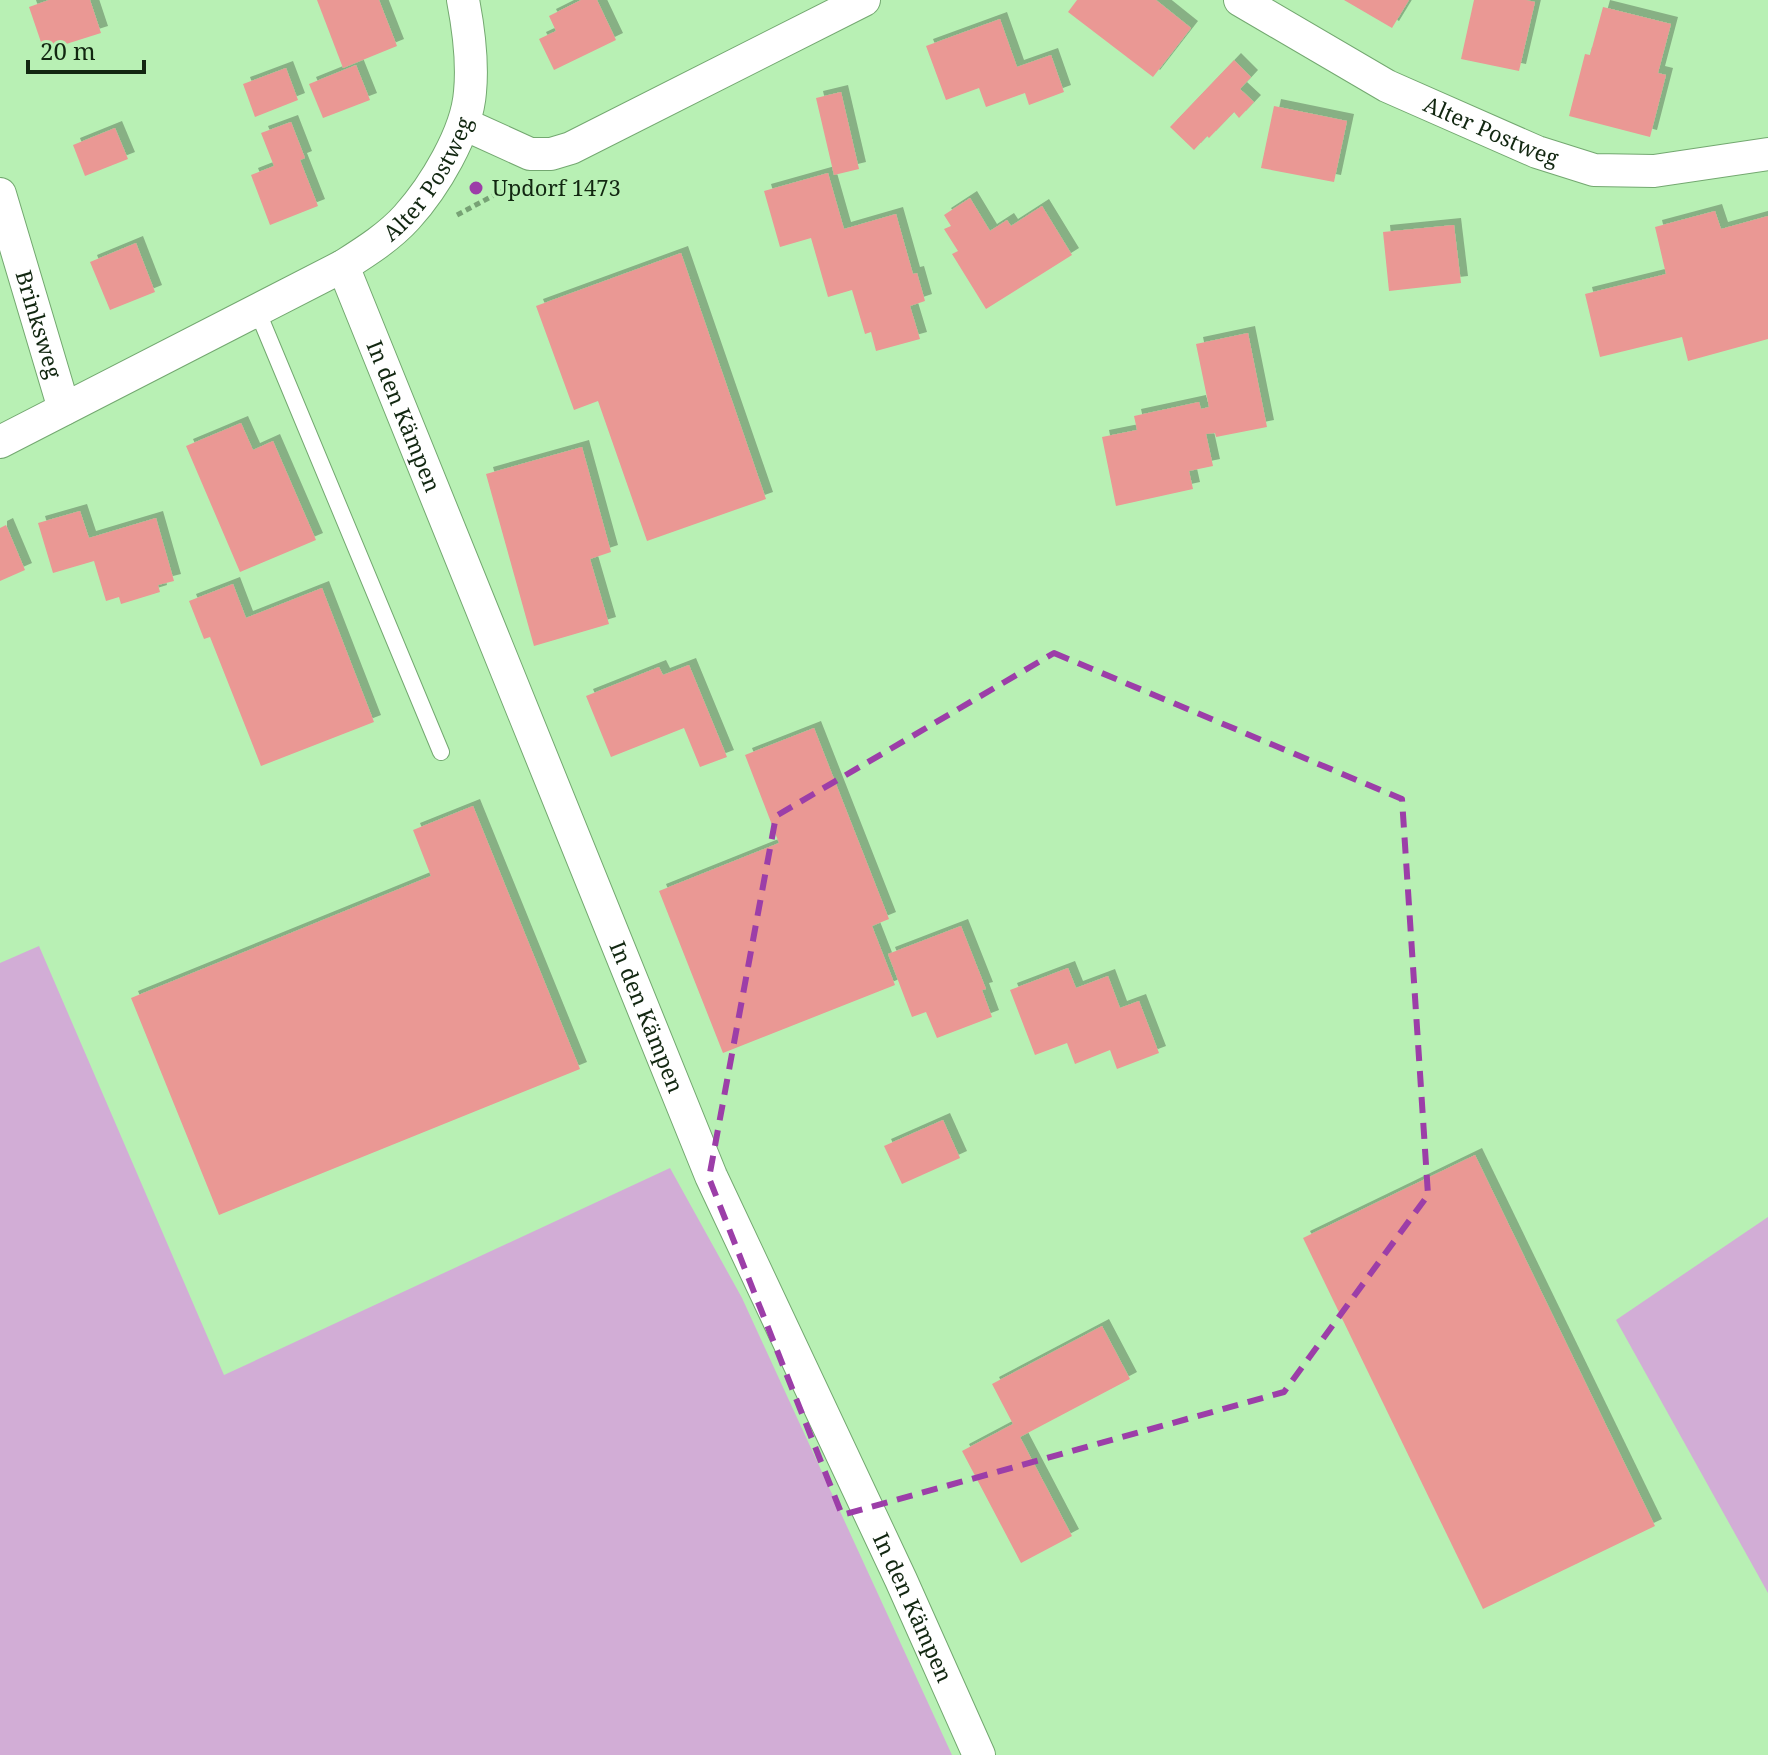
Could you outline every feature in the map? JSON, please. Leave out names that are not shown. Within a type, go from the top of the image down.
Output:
[{"type":"street","points":[[463,0],[471,44],[470,94],[464,124]]},
{"type":"street","points":[[530,154],[551,154],[571,148],[864,0]]},
{"type":"street","name":"Alter Postweg","points":[[1240,0],[1387,86],[1537,152],[1594,170],[1654,171],[1768,154]]},
{"type":"street","name":"Alter Postweg","points":[[0,442],[343,266],[379,243],[407,218],[444,166],[464,124],[530,154]]},
{"type":"street","name":"Brinksweg","points":[[0,194],[64,409]]},
{"type":"street","name":"In den Kämpen","points":[[343,266],[711,1176],[901,1580],[979,1755]]},
{"type":"lane","points":[[257,310],[441,752]]},
{"type":"path","points":[[407,218],[425,235],[470,207],[525,179],[530,154]]},
{"type":"highlighted area","points":[[1054,653],[1402,799],[1428,1195],[1284,1392],[842,1515],[709,1178],[776,816]]},
{"type":"shaded area","points":[[39,946],[224,1375],[670,1168],[742,1298],[952,1755],[0,1755],[0,963]]},
{"type":"shaded area","points":[[1768,1217],[1768,1593],[1616,1320]]},
{"type":"building","points":[[49,0],[90,0],[101,33],[44,51],[29,7]]},
{"type":"building","points":[[317,0],[379,0],[397,46],[343,68]]},
{"type":"building","points":[[581,0],[597,0],[616,40],[554,70],[539,39],[556,31],[549,16]]},
{"type":"building","points":[[1077,0],[1156,0],[1191,28],[1153,77],[1068,12]]},
{"type":"building","points":[[1344,0],[1409,0],[1392,28]]},
{"type":"building","points":[[1474,0],[1535,2],[1519,71],[1461,59]]},
{"type":"building","points":[[1603,7],[1671,24],[1658,73],[1666,75],[1650,137],[1569,116],[1585,54],[1590,55]]},
{"type":"building","points":[[1000,19],[1017,67],[1051,55],[1064,92],[1029,105],[1025,93],[986,107],[979,88],[946,100],[926,46]]},
{"type":"building","points":[[1234,60],[1251,77],[1240,89],[1254,102],[1239,118],[1234,112],[1194,150],[1170,127]]},
{"type":"building","points":[[356,65],[370,100],[323,118],[309,84]]},
{"type":"building","points":[[286,68],[298,100],[255,117],[243,84]]},
{"type":"building","points":[[841,92],[859,169],[834,175],[816,98]]},
{"type":"building","points":[[1274,106],[1347,121],[1334,182],[1261,168]]},
{"type":"building","points":[[291,122],[305,158],[300,160],[318,206],[270,225],[251,175],[274,166],[261,133]]},
{"type":"building","points":[[115,128],[128,159],[85,176],[73,145]]},
{"type":"building","points":[[828,173],[844,229],[896,214],[913,274],[917,273],[925,301],[910,306],[920,339],[876,351],[871,332],[865,334],[852,290],[828,297],[811,238],[780,247],[764,191]]},
{"type":"building","points":[[970,198],[990,231],[1007,220],[1011,226],[1042,206],[1072,255],[986,309],[952,254],[958,251],[944,229],[951,226],[944,215]]},
{"type":"building","points":[[1715,211],[1721,229],[1768,216],[1768,339],[1688,361],[1682,337],[1600,357],[1585,294],[1666,274],[1655,227]]},
{"type":"building","points":[[1454,225],[1461,283],[1389,291],[1383,232]]},
{"type":"building","points":[[136,243],[155,292],[110,310],[90,262]]},
{"type":"building","points":[[681,253],[766,499],[647,541],[598,401],[574,410],[536,306]]},
{"type":"building","points":[[1248,333],[1267,427],[1216,437],[1215,433],[1206,434],[1213,466],[1189,471],[1193,489],[1116,506],[1102,437],[1137,430],[1134,416],[1199,402],[1201,409],[1209,407],[1196,344]]},
{"type":"building","points":[[241,423],[253,450],[273,441],[316,540],[240,572],[186,446]]},
{"type":"building","points":[[582,447],[611,552],[590,559],[609,624],[534,646],[486,474]]},
{"type":"building","points":[[80,511],[89,538],[156,518],[174,581],[158,585],[160,592],[121,604],[119,597],[106,601],[94,561],[53,573],[38,523]]},
{"type":"building","points":[[6,525],[25,570],[0,581],[0,528]]},
{"type":"building","points":[[233,584],[246,618],[322,588],[374,722],[261,766],[210,637],[204,639],[189,601]]},
{"type":"building","points":[[689,665],[727,757],[700,767],[684,728],[611,757],[586,696],[659,667],[663,675]]},
{"type":"building","points":[[814,728],[889,919],[872,926],[895,985],[723,1053],[659,891],[779,843],[745,755]]},
{"type":"building","points":[[473,806],[580,1069],[219,1215],[131,998],[431,876],[413,830]]},
{"type":"building","points":[[961,926],[986,989],[982,990],[992,1017],[937,1038],[926,1012],[912,1017],[888,954]]},
{"type":"building","points":[[1068,968],[1076,988],[1108,976],[1120,1008],[1139,1001],[1159,1053],[1117,1069],[1110,1050],[1075,1064],[1067,1043],[1035,1055],[1010,990]]},
{"type":"building","points":[[943,1120],[960,1158],[902,1184],[884,1146]]},
{"type":"building","points":[[1475,1155],[1655,1526],[1483,1609],[1303,1238]]},
{"type":"building","points":[[1102,1326],[1130,1379],[1020,1437],[1072,1536],[1021,1563],[962,1451],[1013,1424],[992,1384]]},
{"type":"place","name":"Updorf 1473","points":[[476,188]]}]
